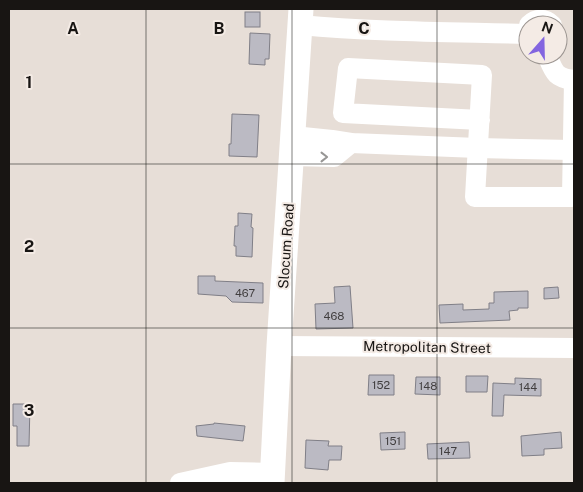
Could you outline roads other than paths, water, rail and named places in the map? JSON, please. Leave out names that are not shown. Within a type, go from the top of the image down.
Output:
[{"type":"main road","name":"Slocum Road","points":[[273,478],[300,17]]},
{"type":"street","points":[[300,17],[329,28],[408,31],[518,27]]},
{"type":"street","points":[[480,120],[343,113],[348,68],[482,75],[480,120],[474,197],[572,198],[574,80],[562,79],[553,70],[551,65]]},
{"type":"street","points":[[293,146],[334,157],[351,143],[572,150]]},
{"type":"street","name":"Metropolitan Street","points":[[280,346],[574,348]]},
{"type":"street","points":[[180,483],[230,472],[273,478]]}]
